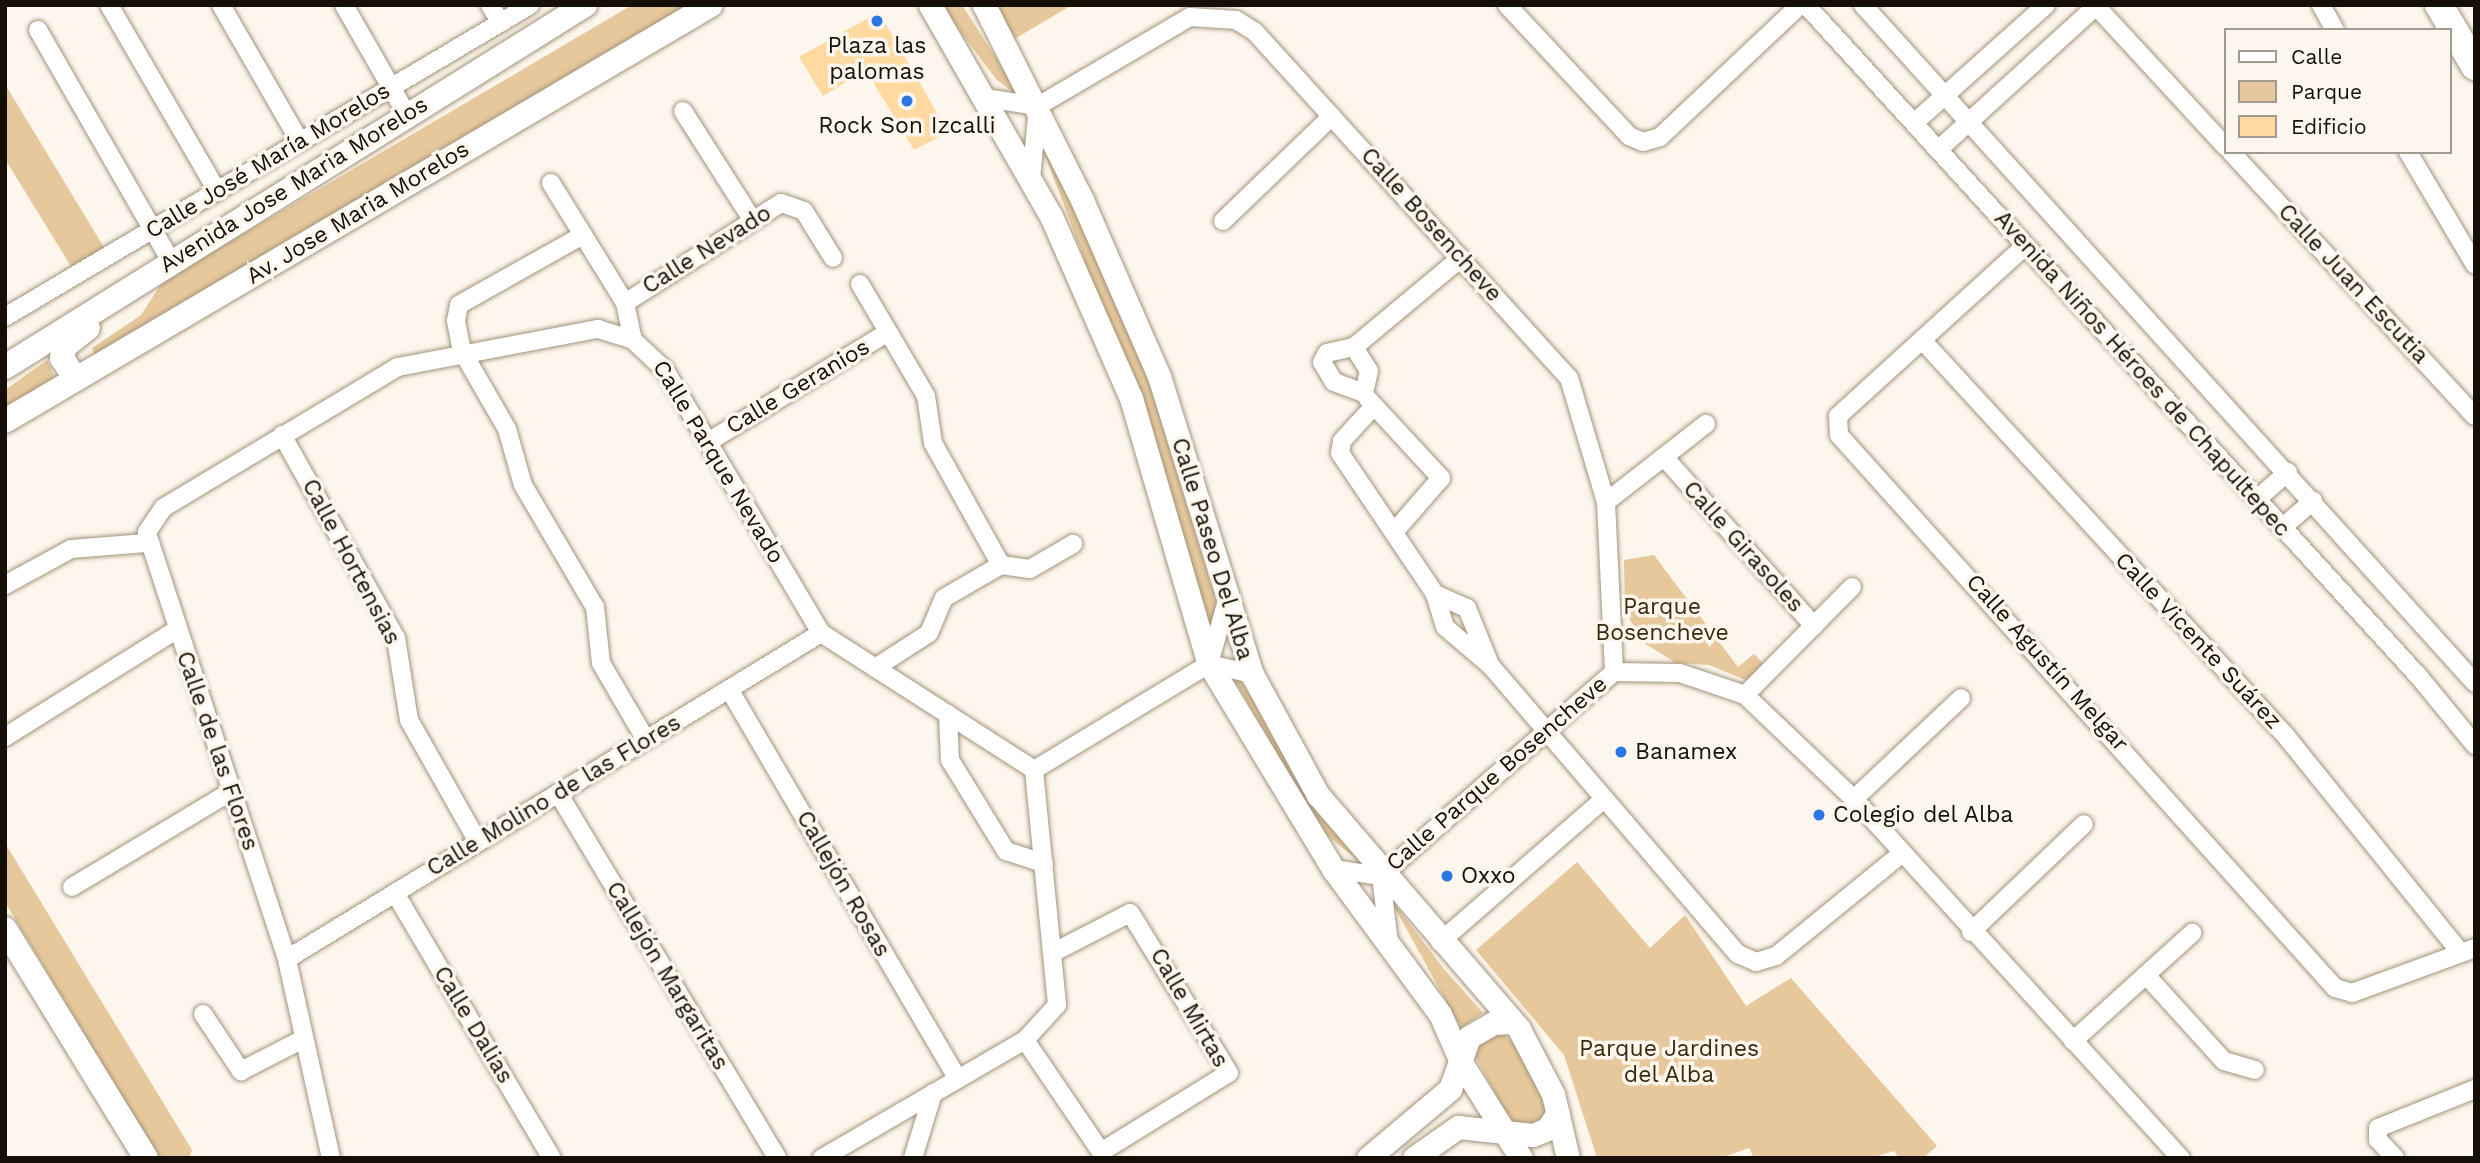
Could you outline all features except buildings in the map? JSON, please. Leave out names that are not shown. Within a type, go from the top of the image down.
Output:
[{"type":"main road","name":"Avenida Jose Maria Morelos","points":[[5,367],[585,5]]},
{"type":"main road","name":"Av. Jose Maria Morelos","points":[[5,421],[711,5]]},
{"type":"main road","points":[[2439,5],[2475,66]]},
{"type":"main road","points":[[76,379],[62,358],[65,346],[103,316],[118,294]]},
{"type":"main road","points":[[5,929],[142,1153]]},
{"type":"street","points":[[109,5],[218,192]]},
{"type":"street","points":[[221,5],[300,142]]},
{"type":"street","points":[[344,5],[407,115]]},
{"type":"street","points":[[490,5],[500,23]]},
{"type":"street","name":"Calle José María Morelos","points":[[7,312],[218,192],[530,5]]},
{"type":"street","name":"Calle Paseo Del Alba","points":[[930,5],[1031,179],[1131,398],[1209,664],[1333,869],[1440,1014],[1462,1064],[1521,1158]]},
{"type":"street","name":"Calle Paseo Del Alba","points":[[984,5],[1038,106],[1160,376],[1226,604],[1252,674],[1318,795],[1381,876],[1512,1022],[1558,1113],[1568,1158]]},
{"type":"street","points":[[1507,5],[1629,136],[1643,142],[1660,137],[1800,5]]},
{"type":"street","name":"Avenida Niños Héroes de Chapultepec","points":[[1806,5],[2283,527],[2475,745]]},
{"type":"street","name":"Avenida Niños Héroes de Chapultepec","points":[[1863,5],[1948,94],[2475,683]]},
{"type":"street","points":[[1914,124],[2046,5]]},
{"type":"street","points":[[2321,5],[2334,28]]},
{"type":"street","points":[[1938,150],[2096,6],[2224,145]]},
{"type":"street","name":"Calle Bosencheve","points":[[1038,106],[1186,11],[1236,20],[1255,32],[1569,378],[1605,502],[1614,672]]},
{"type":"street","points":[[38,30],[171,261]]},
{"type":"street","points":[[985,98],[1038,106],[1031,179]]},
{"type":"street","points":[[683,111],[753,221]]},
{"type":"street","points":[[1223,221],[1332,116]]},
{"type":"street","name":"Calle Juan Escutia","points":[[2233,154],[2475,416]]},
{"type":"street","points":[[2409,154],[2475,265]]},
{"type":"street","points":[[551,183],[625,303],[633,341]]},
{"type":"street","name":"Calle Nevado","points":[[625,303],[753,221],[792,204],[804,211],[833,258]]},
{"type":"street","points":[[583,234],[459,305],[462,351],[507,429],[523,485],[591,598],[601,663],[646,740]]},
{"type":"street","name":"Calle Agustín Melgar","points":[[2025,246],[1838,416],[1839,435],[2335,988],[2352,993],[2468,950]]},
{"type":"street","points":[[1394,532],[1441,478],[1369,400],[1343,390],[1322,362],[1335,348],[1354,347],[1461,258]]},
{"type":"street","name":"Calle Geranios","points":[[860,284],[926,396],[933,443],[1001,565]]},
{"type":"street","name":"Calle Parque Nevado","points":[[146,543],[163,508],[398,367],[462,351],[598,329],[633,341],[665,370],[821,633],[1034,770]]},
{"type":"street","name":"Calle Geranios","points":[[708,442],[888,332]]},
{"type":"street","name":"Calle Vicente Suárez","points":[[1922,340],[2285,735],[2468,950]]},
{"type":"street","points":[[1354,347],[1368,371],[1369,400],[1339,447],[1435,594],[1445,627],[1490,665],[1603,800],[1738,954],[1756,962],[1776,956],[1900,855]]},
{"type":"street","points":[[1605,502],[1706,424]]},
{"type":"street","name":"Calle Hortensias","points":[[282,435],[396,638],[409,720],[478,842]]},
{"type":"street","name":"Calle Girasoles","points":[[1664,457],[1814,626],[1745,695]]},
{"type":"street","points":[[2257,499],[2288,472]]},
{"type":"street","points":[[2283,527],[2313,501]]},
{"type":"street","points":[[5,585],[71,549],[146,543]]},
{"type":"street","name":"Calle de las Flores","points":[[146,543],[287,959],[331,1158]]},
{"type":"street","points":[[875,668],[929,633],[944,598],[1001,565],[1030,569],[1073,544]]},
{"type":"street","points":[[1814,626],[1852,587]]},
{"type":"street","points":[[1435,594],[1467,608],[1490,665]]},
{"type":"street","points":[[827,1157],[1025,1040],[1057,1005],[1056,951],[1034,770],[1209,664],[1226,604]]},
{"type":"street","points":[[5,737],[176,630]]},
{"type":"street","name":"Calle Molino de las Flores","points":[[287,959],[821,633]]},
{"type":"street","points":[[1209,664],[1252,674]]},
{"type":"street","points":[[1614,672],[1680,673],[1745,695],[1854,799],[1900,855],[2181,1158]]},
{"type":"street","name":"Calle Parque Bosencheve","points":[[1381,876],[1544,730],[1614,672]]},
{"type":"street","name":"Callejón Rosas","points":[[729,689],[958,1079]]},
{"type":"street","points":[[1854,799],[1961,698]]},
{"type":"street","points":[[948,714],[950,760],[1006,851],[1044,863]]},
{"type":"street","points":[[72,887],[230,792]]},
{"type":"street","name":"Callejón Margaritas","points":[[558,793],[777,1158]]},
{"type":"street","points":[[1440,942],[1603,800]]},
{"type":"street","points":[[1971,932],[2084,824]]},
{"type":"street","name":"Calle Parque Bosencheve","points":[[1333,869],[1381,876]]},
{"type":"street","name":"Calle Parque Bosencheve","points":[[1381,876],[1388,943]]},
{"type":"street","name":"Calle Dalias","points":[[395,893],[552,1158]]},
{"type":"street","name":"Calle Mirtas","points":[[1025,1040],[1101,1152],[1229,1073],[1130,914],[1056,951]]},
{"type":"street","points":[[2073,1041],[2192,933]]},
{"type":"street","points":[[2146,975],[2224,1060],[2255,1070]]},
{"type":"street","points":[[203,1014],[241,1071],[303,1039]]},
{"type":"street","points":[[1368,1158],[1433,1107],[1462,1064],[1469,1037],[1493,1023],[1512,1022]]},
{"type":"street","points":[[2395,1158],[2378,1140],[2378,1128],[2475,1089]]},
{"type":"street","points":[[914,1158],[933,1093]]},
{"type":"street","points":[[1414,1158],[1458,1127],[1500,1128],[1532,1135],[1547,1129],[1558,1113]]},
{"type":"green space","points":[[632,5],[694,5],[94,355],[92,348],[141,315],[163,281]]},
{"type":"green space","points":[[940,5],[962,5],[1023,100],[996,79]]},
{"type":"green space","points":[[991,5],[1072,5],[1009,42]]},
{"type":"green space","points":[[5,84],[105,249],[72,268],[5,159]]},
{"type":"green space","points":[[1038,136],[1048,142],[1137,343],[1216,601],[1212,636],[1157,453]]},
{"type":"green space","points":[[47,360],[55,378],[5,407],[5,390]]},
{"type":"green space","name":"Parque Bosencheve","points":[[1654,555],[1738,667],[1754,654],[1766,666],[1748,681],[1709,665],[1676,663],[1641,641],[1625,610],[1624,560]]},
{"type":"green space","points":[[1232,675],[1241,682],[1368,869],[1321,830]]},
{"type":"green space","points":[[5,843],[192,1150],[189,1158],[159,1158],[5,902]]},
{"type":"green space","name":"Parque Jardines del Alba","points":[[1577,862],[1650,948],[1685,915],[1746,1006],[1791,978],[1937,1146],[1923,1158],[1899,1158],[1894,1151],[1871,1158],[1754,1158],[1749,1148],[1720,1158],[1597,1158],[1564,1055],[1476,950]]},
{"type":"green space","points":[[1387,894],[1444,969],[1483,1013],[1461,1028]]},
{"type":"green space","points":[[1498,1030],[1515,1044],[1546,1098],[1545,1121],[1526,1130],[1509,1120],[1472,1050],[1474,1041]]},
{"type":"place","name":"Plaza las palomas","points":[[877,21]]},
{"type":"place","name":"Rock Son Izcalli","points":[[907,101]]},
{"type":"place","name":"Banamex","points":[[1621,752]]},
{"type":"place","name":"Colegio del Alba","points":[[1819,815]]},
{"type":"place","name":"Oxxo","points":[[1447,876]]}]
